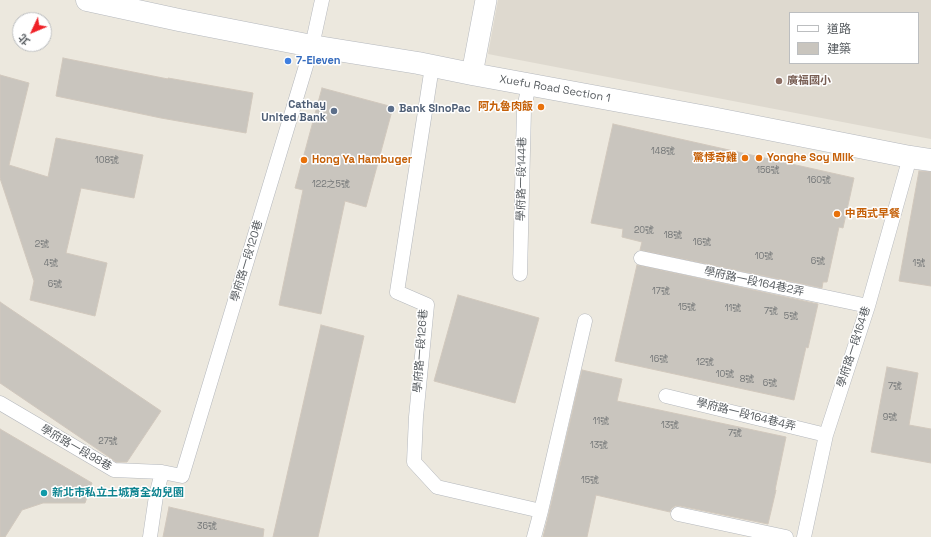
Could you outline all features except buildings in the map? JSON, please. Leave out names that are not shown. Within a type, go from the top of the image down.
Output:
[{"type":"street","name":"Xuefu Road Section 1","points":[[87,0],[312,46],[418,63],[712,118],[920,159]]},
{"type":"street","points":[[472,74],[486,0]]},
{"type":"lane","name":"學府路一段120巷","points":[[182,476],[312,46],[322,0]]},
{"type":"lane","name":"學府路一段126巷","points":[[431,73],[397,292],[426,306],[416,417],[414,462],[437,487],[541,511]]},
{"type":"lane","name":"學府路一段144巷","points":[[520,274],[524,109],[529,84]]},
{"type":"lane","name":"學府路一段164巷","points":[[804,537],[826,435],[868,306],[920,159]]},
{"type":"lane","name":"學府路一段164巷2弄","points":[[641,258],[868,306]]},
{"type":"lane","points":[[534,537],[585,321]]},
{"type":"lane","name":"學府路一段164巷4弄","points":[[666,396],[826,435]]},
{"type":"lane","name":"學府路一段98巷","points":[[0,404],[114,470],[162,472],[182,476]]},
{"type":"lane","points":[[150,537],[156,496],[162,472]]},
{"type":"lane","points":[[678,514],[786,537]]},
{"type":"shaded area","name":"廣福國小","points":[[498,0],[931,0],[931,139],[488,54]]},
{"type":"place","name":"7-Eleven","points":[[288,61]]},
{"type":"place","name":"廣福國小","points":[[779,81]]},
{"type":"place","name":"阿九魯肉飯","points":[[541,107]]},
{"type":"place","name":"Bank SinoPac","points":[[391,109]]},
{"type":"place","name":"Cathay United Bank","points":[[334,111]]},
{"type":"place","name":"驚悸奇雞","points":[[745,158]]},
{"type":"place","name":"Yonghe Soy Milk","points":[[759,158]]},
{"type":"place","name":"Hong Ya Hambuger","points":[[304,160]]},
{"type":"place","name":"中西式早餐","points":[[837,214]]},
{"type":"place","name":"新北市私立土城育全幼兒園","points":[[44,493]]}]
